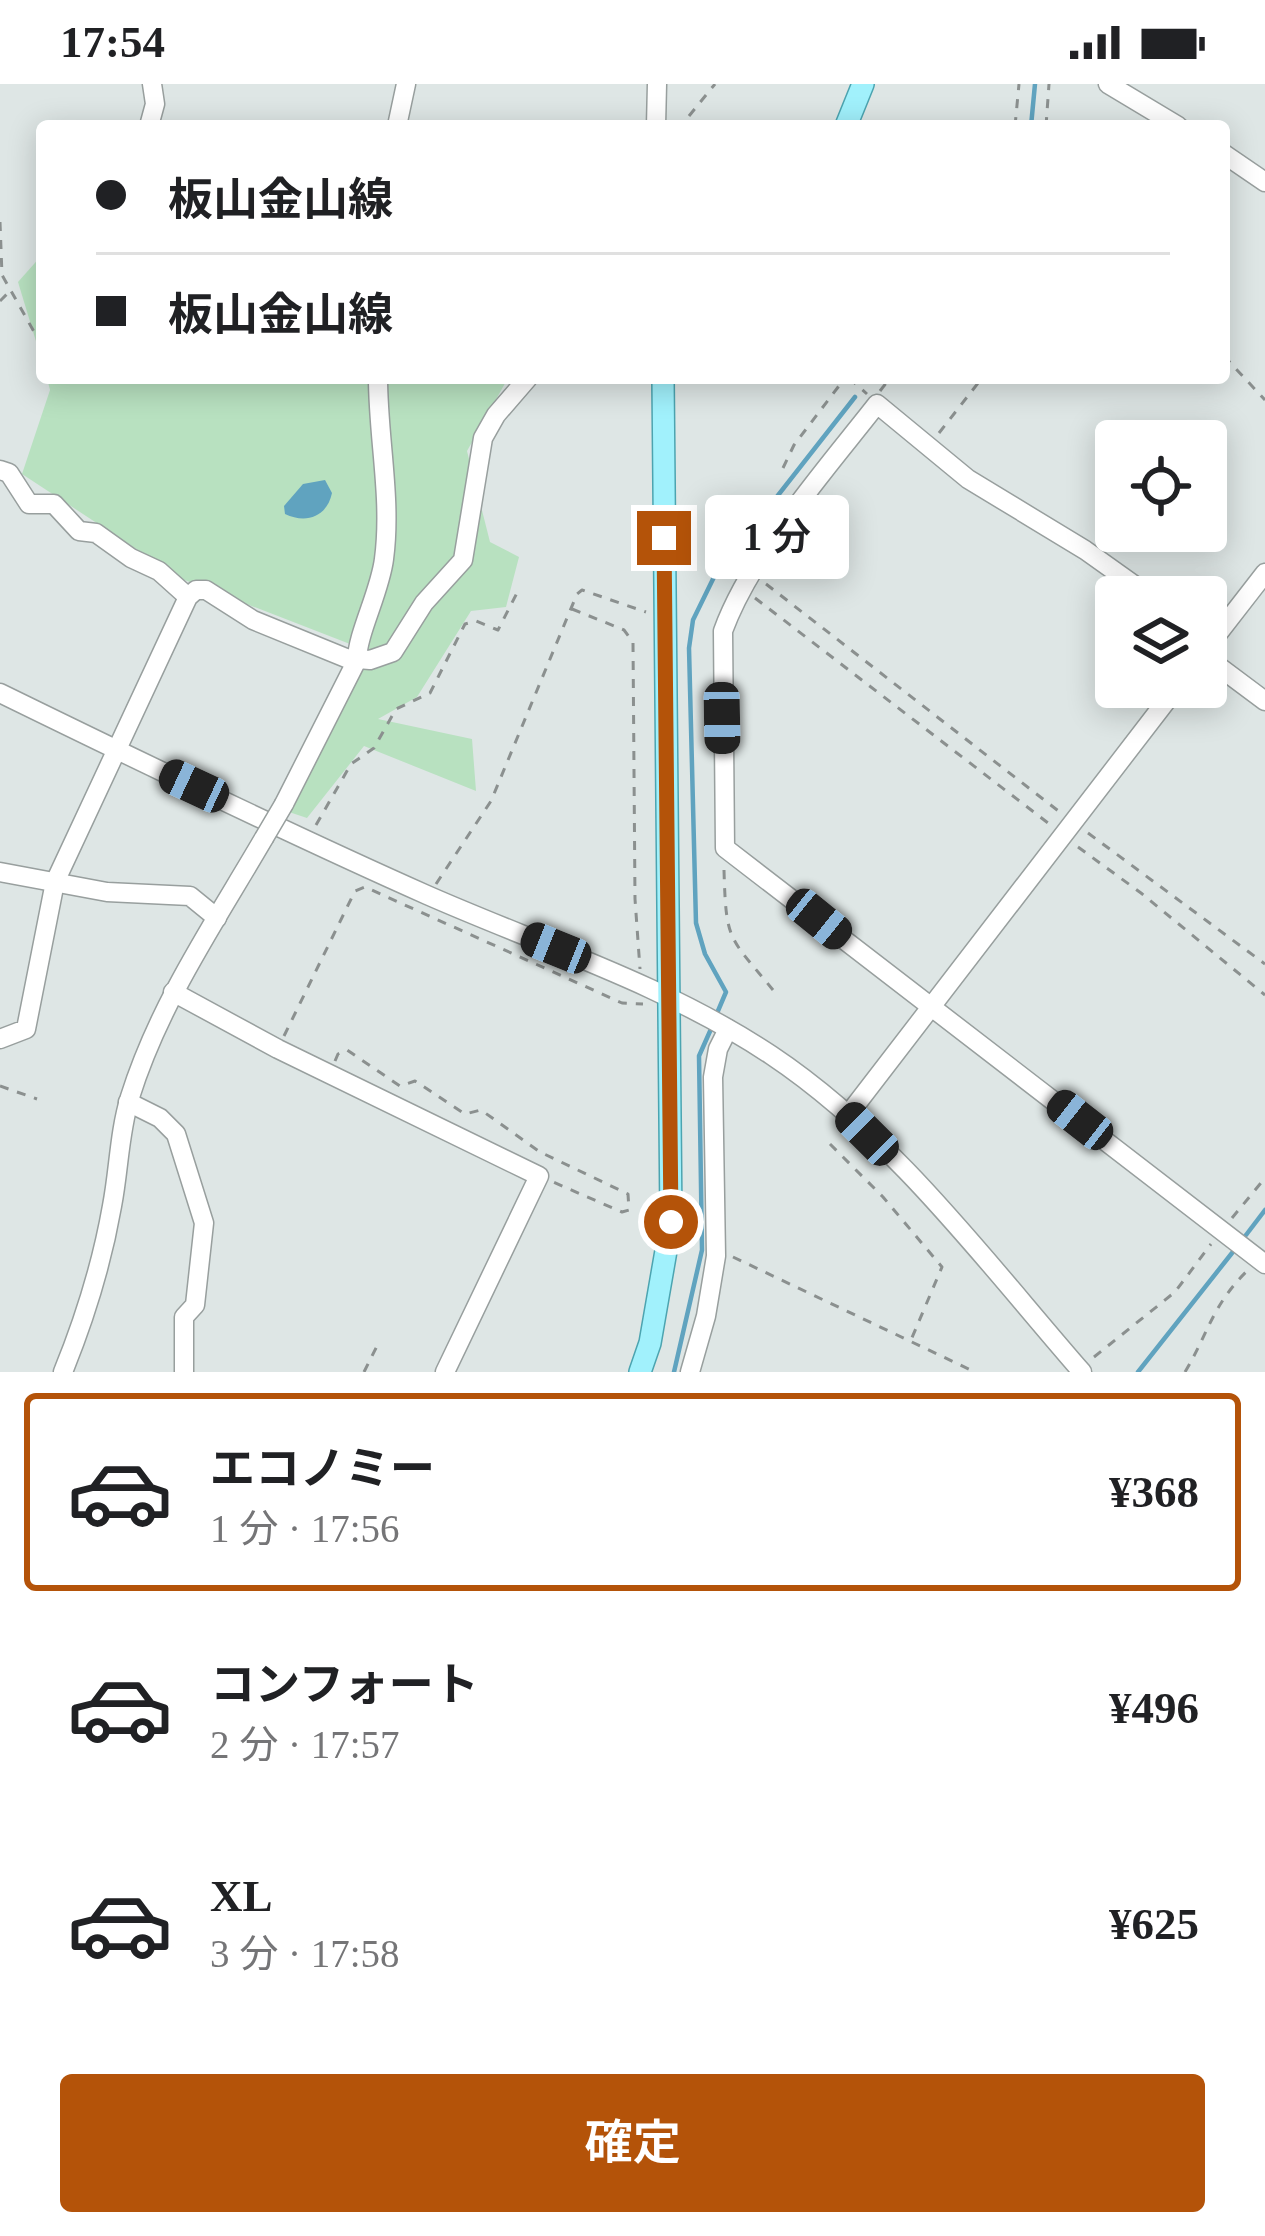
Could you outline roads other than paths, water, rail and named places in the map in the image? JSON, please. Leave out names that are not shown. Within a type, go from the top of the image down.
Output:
[{"type":"main road","points":[[848,120],[863,84]]},
{"type":"main road","points":[[640,1372],[650,1343],[671,1222],[660,999],[663,384]]},
{"type":"street","points":[[151,120],[155,104],[152,84]]},
{"type":"street","points":[[398,120],[406,84]]},
{"type":"street","points":[[656,120],[657,84]]},
{"type":"street","points":[[1108,84],[1168,120]]},
{"type":"street","points":[[1230,158],[1265,182]]},
{"type":"street","points":[[63,1372],[84,1320],[104,1246],[128,1102],[173,992],[284,804],[357,660],[357,647],[380,586],[386,532],[378,384]]},
{"type":"street","points":[[0,1039],[26,1029],[55,882],[188,597],[196,590],[206,590],[253,620],[357,660],[393,652],[424,603],[463,560],[483,438],[522,384]]},
{"type":"street","points":[[1121,576],[968,479],[877,404],[810,490],[731,610],[722,642],[725,848],[1262,1262]]},
{"type":"street","points":[[0,470],[9,473],[29,503],[55,504],[79,531],[96,532],[131,558],[159,571],[188,597]]},
{"type":"street","points":[[1227,625],[1265,573]]},
{"type":"street","points":[[1227,670],[1265,701]]},
{"type":"street","points":[[0,693],[428,895],[641,983],[660,999],[728,1029],[773,1057],[848,1115],[916,1184],[1080,1370]]},
{"type":"street","points":[[848,1115],[1161,708]]},
{"type":"street","points":[[0,872],[128,895],[190,896],[217,918]]},
{"type":"street","points":[[173,992],[278,1049],[538,1176],[446,1372]]},
{"type":"street","points":[[690,1372],[716,1256],[713,1077],[728,1029]]},
{"type":"street","points":[[128,1102],[160,1118],[176,1134],[204,1223],[196,1305],[184,1317],[184,1372]]},
{"type":"water","points":[[325,480],[332,493],[326,508],[308,518],[285,514],[284,506],[303,484]]},
{"type":"waterway","points":[[1032,120],[1035,84]]},
{"type":"waterway","points":[[715,1018],[726,992],[705,954],[696,923],[689,648],[693,620],[714,577],[855,397]]},
{"type":"waterway","points":[[674,1372],[702,1250],[699,1056],[711,1029]]},
{"type":"waterway","points":[[1246,1235],[1265,1210]]},
{"type":"waterway","points":[[1138,1372],[1232,1253]]}]
